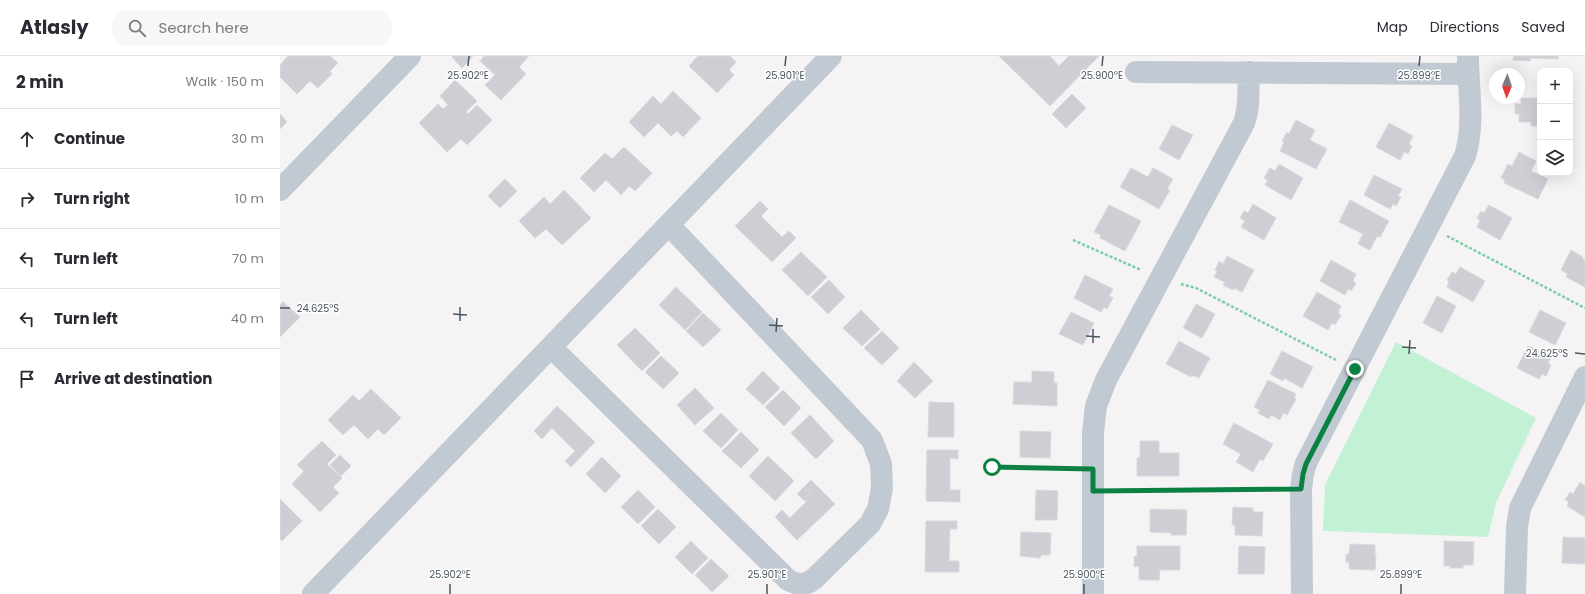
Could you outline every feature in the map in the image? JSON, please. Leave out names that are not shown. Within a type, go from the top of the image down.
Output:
[{"type":"street","points":[[280,190],[410,56]]},
{"type":"street","points":[[313,594],[831,56]]},
{"type":"street","points":[[1136,72],[1249,72],[1468,65],[1470,129],[1469,143],[1465,156],[1306,464],[1301,489],[1302,594]]},
{"type":"street","points":[[1093,594],[1093,434],[1096,406],[1106,380],[1247,115],[1249,72]]},
{"type":"street","points":[[551,347],[788,580],[795,584],[810,583],[870,524],[878,509],[882,488],[881,464],[872,440],[669,225]]},
{"type":"street","points":[[1516,594],[1516,527],[1520,508],[1585,377]]},
{"type":"path","points":[[1429,226],[1585,308]]},
{"type":"path","points":[[1073,240],[1160,279],[1196,288],[1355,369]]},
{"type":"path","points":[[992,467],[1093,469]]},
{"type":"path","points":[[1093,491],[1301,489]]},
{"type":"green space","points":[[1396,342],[1536,418],[1496,503],[1488,537],[1323,531],[1325,485]]},
{"type":"building","points":[[288,56],[330,56],[338,63],[330,71],[332,74],[318,88],[310,81],[297,94],[280,77],[280,65]]},
{"type":"building","points":[[473,56],[462,68],[452,57]]},
{"type":"building","points":[[484,56],[529,56],[519,67],[526,74],[501,100],[485,85],[495,75],[480,61]]},
{"type":"building","points":[[698,56],[730,56],[736,62],[729,70],[734,75],[717,93],[689,66]]},
{"type":"building","points":[[999,56],[1050,56],[1059,66],[1068,56],[1099,56],[1050,106]]},
{"type":"building","points":[[1514,56],[1558,56],[1558,59],[1530,58],[1530,61],[1513,60]]},
{"type":"building","points":[[455,80],[477,101],[466,112],[468,114],[477,105],[492,120],[467,145],[461,139],[447,152],[419,123],[438,104],[443,109],[448,105],[440,96]]},
{"type":"building","points":[[673,91],[701,118],[683,137],[677,131],[671,136],[658,123],[644,137],[629,122],[653,96],[661,104]]},
{"type":"building","points":[[1072,94],[1086,108],[1066,128],[1052,114]]},
{"type":"building","points":[[1525,98],[1537,98],[1537,126],[1531,126],[1531,122],[1519,122],[1519,114],[1515,114],[1515,104],[1525,104]]},
{"type":"building","points":[[280,114],[287,122],[280,129]]},
{"type":"building","points":[[1296,120],[1315,130],[1310,140],[1327,149],[1316,169],[1280,151],[1284,142],[1282,141],[1287,132],[1289,134]]},
{"type":"building","points":[[1389,123],[1413,136],[1409,144],[1412,146],[1408,154],[1404,152],[1400,160],[1376,147]]},
{"type":"building","points":[[1172,125],[1193,135],[1179,160],[1159,149]]},
{"type":"building","points":[[624,147],[652,173],[635,191],[629,186],[621,195],[606,180],[594,192],[580,178],[605,153],[612,159]]},
{"type":"building","points":[[1519,152],[1536,161],[1531,171],[1537,174],[1537,176],[1542,176],[1548,179],[1538,199],[1504,183],[1505,180],[1501,178],[1508,164],[1512,166]]},
{"type":"building","points":[[1279,164],[1303,178],[1291,200],[1265,185],[1268,180],[1264,178],[1270,168],[1275,171]]},
{"type":"building","points":[[1131,168],[1148,177],[1153,168],[1173,179],[1167,189],[1170,190],[1159,209],[1120,187]]},
{"type":"building","points":[[1374,175],[1402,189],[1398,196],[1401,197],[1396,206],[1393,204],[1390,209],[1364,195]]},
{"type":"building","points":[[505,179],[517,191],[500,208],[488,196]]},
{"type":"building","points":[[564,190],[591,218],[562,245],[546,229],[535,238],[519,221],[544,197],[550,204]]},
{"type":"building","points":[[1350,200],[1389,221],[1380,237],[1377,236],[1370,250],[1358,244],[1363,234],[1339,222]]},
{"type":"building","points":[[760,201],[768,209],[761,216],[782,237],[789,231],[796,238],[772,262],[735,226]]},
{"type":"building","points":[[1253,204],[1276,218],[1264,240],[1241,227],[1245,221],[1240,218],[1244,211],[1248,213]]},
{"type":"building","points":[[1109,205],[1141,221],[1125,251],[1100,238],[1101,235],[1094,232]]},
{"type":"building","points":[[1489,205],[1512,218],[1500,240],[1477,227],[1480,220],[1477,218],[1481,211],[1484,213]]},
{"type":"building","points":[[1571,250],[1583,257],[1582,258],[1585,260],[1585,287],[1566,277],[1568,274],[1561,270]]},
{"type":"building","points":[[801,252],[827,277],[808,296],[782,270]]},
{"type":"building","points":[[1227,256],[1254,270],[1242,292],[1234,288],[1233,290],[1223,285],[1225,282],[1214,277],[1219,261],[1223,264]]},
{"type":"building","points":[[1331,260],[1356,274],[1353,281],[1356,283],[1351,291],[1348,289],[1345,295],[1320,281]]},
{"type":"building","points":[[1460,267],[1485,281],[1473,302],[1447,287],[1449,282],[1447,280],[1452,272],[1456,274]]},
{"type":"building","points":[[1085,275],[1113,289],[1109,296],[1113,298],[1107,309],[1104,307],[1101,312],[1074,298]]},
{"type":"building","points":[[829,280],[845,297],[828,314],[811,297]]},
{"type":"building","points":[[676,287],[702,312],[685,330],[659,305]]},
{"type":"building","points":[[1317,292],[1341,306],[1338,313],[1341,315],[1335,325],[1332,323],[1328,330],[1303,316]]},
{"type":"building","points":[[1437,296],[1456,306],[1442,333],[1423,323]]},
{"type":"building","points":[[283,302],[300,317],[280,337],[280,305]]},
{"type":"building","points":[[1196,304],[1215,314],[1202,338],[1183,328]]},
{"type":"building","points":[[861,310],[880,329],[862,346],[843,328]]},
{"type":"building","points":[[1540,310],[1566,323],[1555,345],[1529,332]]},
{"type":"building","points":[[1071,312],[1094,323],[1083,345],[1059,334]]},
{"type":"building","points":[[703,313],[721,330],[703,347],[686,331]]},
{"type":"building","points":[[635,328],[660,353],[642,371],[617,345]]},
{"type":"building","points":[[882,331],[899,348],[882,365],[864,348]]},
{"type":"building","points":[[1179,341],[1210,358],[1199,378],[1192,375],[1191,377],[1166,364]]},
{"type":"building","points":[[1528,346],[1551,358],[1548,363],[1551,365],[1546,376],[1542,374],[1539,379],[1517,368]]},
{"type":"building","points":[[1282,351],[1313,367],[1302,388],[1284,378],[1283,381],[1270,374]]},
{"type":"building","points":[[661,356],[679,373],[663,389],[645,372]]},
{"type":"building","points":[[914,362],[933,381],[915,398],[897,381]]},
{"type":"building","points":[[763,371],[780,388],[763,405],[746,389]]},
{"type":"building","points":[[1032,371],[1054,372],[1054,383],[1057,383],[1057,406],[1013,404],[1014,382],[1032,382]]},
{"type":"building","points":[[1268,380],[1296,394],[1294,398],[1296,399],[1287,415],[1283,413],[1280,420],[1271,415],[1269,419],[1258,413],[1260,410],[1254,407]]},
{"type":"building","points":[[695,388],[714,408],[695,425],[677,405]]},
{"type":"building","points":[[371,389],[401,418],[384,435],[378,429],[368,439],[354,425],[343,435],[328,420],[353,395],[359,401]]},
{"type":"building","points":[[783,390],[801,408],[784,426],[765,407]]},
{"type":"building","points":[[929,402],[954,403],[954,437],[928,437]]},
{"type":"building","points":[[557,406],[595,442],[571,467],[565,461],[575,451],[552,428],[542,439],[534,431]]},
{"type":"building","points":[[721,413],[738,430],[721,448],[703,431]]},
{"type":"building","points":[[810,415],[834,441],[816,459],[791,433]]},
{"type":"building","points":[[1234,423],[1273,444],[1263,461],[1260,459],[1253,472],[1236,462],[1241,454],[1223,444]]},
{"type":"building","points":[[1020,431],[1051,432],[1050,458],[1020,457]]},
{"type":"building","points":[[741,432],[759,450],[741,468],[722,451]]},
{"type":"building","points":[[322,441],[336,455],[327,464],[342,478],[333,487],[339,493],[320,512],[292,484],[304,471],[297,465]]},
{"type":"building","points":[[1140,441],[1159,441],[1159,453],[1179,453],[1179,476],[1137,476],[1137,458],[1140,458]]},
{"type":"building","points":[[927,450],[958,450],[958,459],[950,458],[950,490],[960,490],[960,502],[926,501]]},
{"type":"building","points":[[340,455],[351,466],[341,476],[330,465]]},
{"type":"building","points":[[768,456],[794,481],[775,501],[749,476]]},
{"type":"building","points":[[602,457],[621,476],[605,493],[586,474]]},
{"type":"building","points":[[811,480],[835,504],[797,540],[775,517],[782,510],[790,518],[812,496],[804,487]]},
{"type":"building","points":[[1580,482],[1585,486],[1585,517],[1567,506],[1569,502],[1565,500],[1570,492],[1573,494]]},
{"type":"building","points":[[804,487],[812,496],[806,502],[797,494]]},
{"type":"building","points":[[638,490],[655,507],[638,524],[621,507]]},
{"type":"building","points":[[1036,490],[1058,491],[1057,520],[1035,520]]},
{"type":"building","points":[[280,499],[302,521],[282,541],[280,539]]},
{"type":"building","points":[[1233,507],[1253,508],[1253,512],[1263,512],[1262,536],[1235,535],[1235,525],[1232,525]]},
{"type":"building","points":[[658,509],[676,527],[659,544],[641,526]]},
{"type":"building","points":[[1150,509],[1187,510],[1186,535],[1171,535],[1172,533],[1150,532]]},
{"type":"building","points":[[926,521],[957,521],[957,529],[950,529],[949,561],[959,561],[959,572],[925,572]]},
{"type":"building","points":[[1021,532],[1051,533],[1050,555],[1041,555],[1040,558],[1020,556]]},
{"type":"building","points":[[1563,537],[1585,538],[1585,564],[1562,563]]},
{"type":"building","points":[[691,541],[708,558],[692,574],[675,557]]},
{"type":"building","points":[[1444,541],[1474,542],[1473,565],[1463,565],[1463,568],[1450,568],[1451,566],[1444,566]]},
{"type":"building","points":[[1350,544],[1375,545],[1375,570],[1349,569],[1349,562],[1346,562],[1346,554],[1349,554]]},
{"type":"building","points":[[1137,546],[1180,546],[1180,570],[1160,570],[1159,580],[1139,580],[1139,566],[1134,567],[1134,557],[1137,556]]},
{"type":"building","points":[[1239,546],[1265,547],[1264,574],[1238,574]]},
{"type":"building","points":[[711,559],[729,576],[712,592],[695,575]]},
{"type":"route","points":[[992,467],[1093,469],[1093,491],[1301,489],[1306,464],[1355,369]]}]
